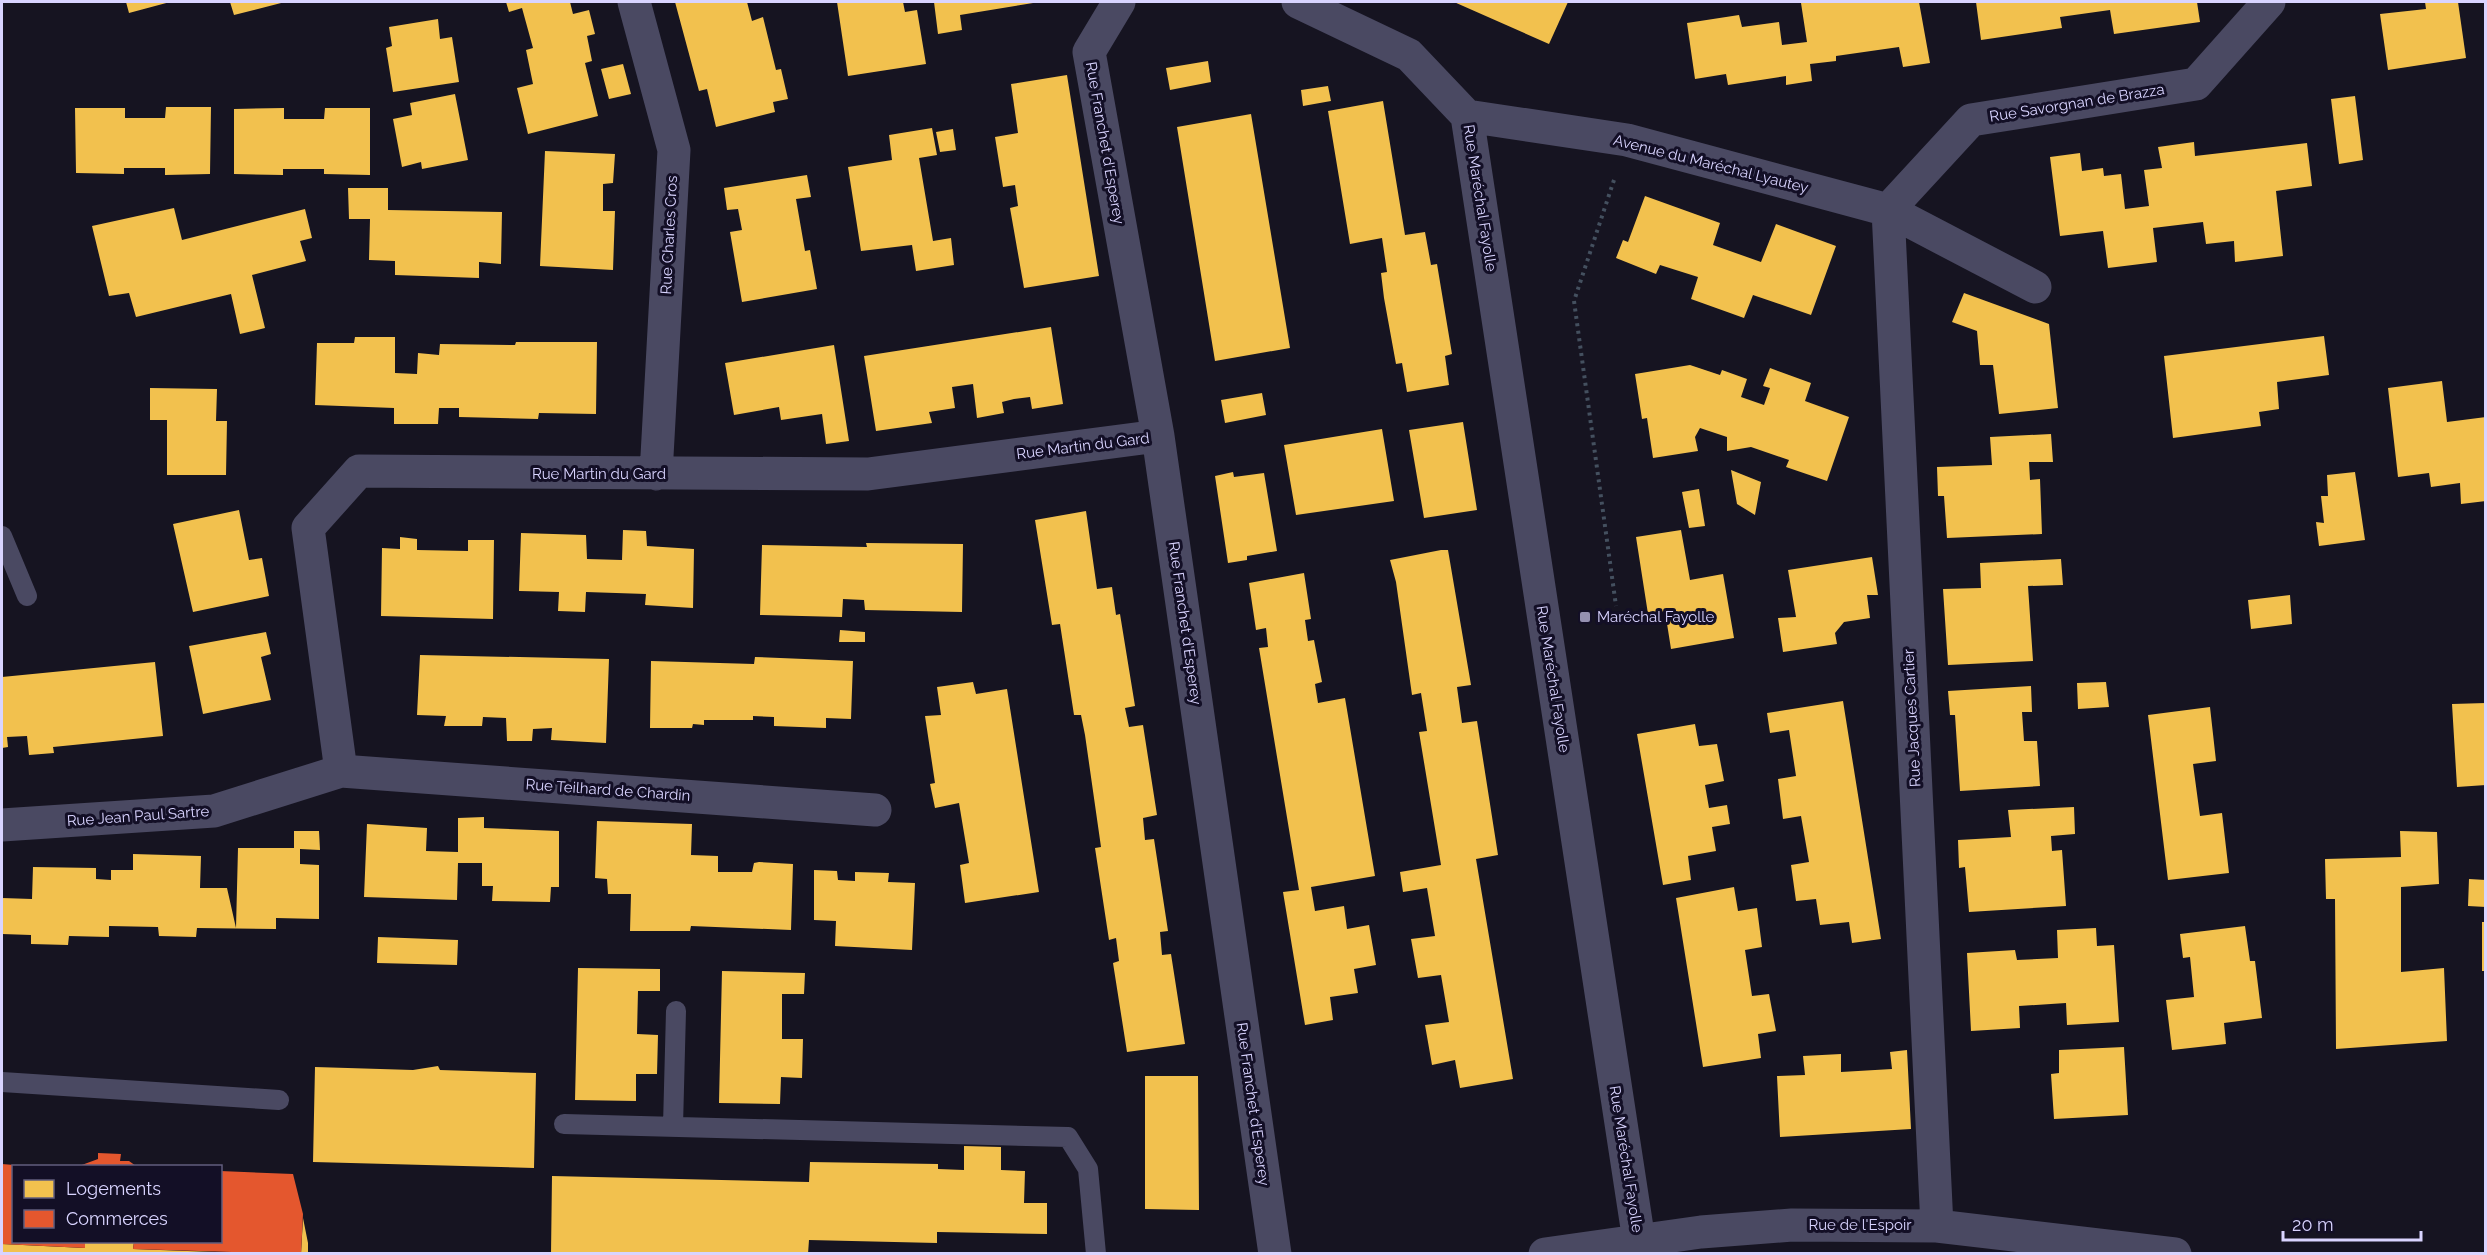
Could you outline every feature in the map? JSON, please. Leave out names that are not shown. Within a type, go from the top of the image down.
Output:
[{"type":"street","name":"Rue Charles Cros","points":[[634,2],[674,150],[656,474]]},
{"type":"street","name":"Rue Franchet d'Esperey","points":[[1119,2],[1089,52],[1158,436],[1275,1254]]},
{"type":"street","points":[[1298,2],[1409,55],[1467,116]]},
{"type":"street","name":"Rue Savorgnan de Brazza","points":[[1888,210],[1971,120],[2196,84],[2269,2]]},
{"type":"street","name":"Avenue du Maréchal Lyautey","points":[[1467,116],[1627,140],[1888,210],[2035,287]]},
{"type":"street","name":"Rue Maréchal Fayolle","points":[[1467,116],[1639,1241]]},
{"type":"street","name":"Rue Jacques Cartier","points":[[1888,210],[1937,1226]]},
{"type":"street","name":"Rue Martin du Gard","points":[[341,771],[308,528],[359,471],[868,474],[1158,436]]},
{"type":"street","name":"Rue Teilhard de Chardin","points":[[341,771],[875,810]]},
{"type":"street","name":"Rue Jean Paul Sartre","points":[[2,825],[214,811],[341,771]]},
{"type":"street","name":"Rue de l'Espoir","points":[[1545,1254],[1603,1250],[1639,1241],[1701,1232],[1792,1225],[1937,1226],[2165,1253]]},
{"type":"lane","points":[[2,536],[27,596]]},
{"type":"lane","points":[[673,1126],[676,1011]]},
{"type":"lane","points":[[2,1082],[279,1100]]},
{"type":"lane","points":[[564,1124],[1068,1137],[1088,1169],[1096,1254]]},
{"type":"path","points":[[1615,176],[1574,301],[1616,606]]},
{"type":"building: Logements","points":[[126,2],[170,2],[129,13]]},
{"type":"building: Logements","points":[[230,2],[285,2],[234,15]]},
{"type":"building: Logements","points":[[506,2],[570,2],[573,14],[589,10],[595,34],[587,36],[592,61],[585,63],[598,116],[528,134],[517,88],[533,84],[526,50],[533,48],[522,8],[509,12]]},
{"type":"building: Logements","points":[[675,2],[747,2],[752,21],[763,17],[776,70],[781,69],[788,99],[773,102],[775,112],[716,127],[707,89],[699,91]]},
{"type":"building: Logements","points":[[837,2],[903,2],[905,12],[917,10],[926,64],[848,76]]},
{"type":"building: Logements","points":[[934,2],[1033,3],[960,15],[962,30],[938,34]]},
{"type":"building: Logements","points":[[1454,2],[1568,2],[1549,44]]},
{"type":"building: Logements","points":[[1919,2],[1930,63],[1903,67],[1899,47],[1836,56],[1836,61],[1810,64],[1812,81],[1786,85],[1786,76],[1728,85],[1726,74],[1695,79],[1687,23],[1739,15],[1742,27],[1779,22],[1782,45],[1807,42],[1801,3]]},
{"type":"building: Logements","points":[[1976,2],[2197,2],[2200,22],[2114,34],[2110,10],[2060,17],[2062,28],[1981,40]]},
{"type":"building: Logements","points":[[2425,2],[2458,2],[2466,58],[2388,70],[2380,14],[2426,9]]},
{"type":"building: Logements","points":[[438,19],[440,39],[452,37],[459,82],[393,92],[386,48],[392,46],[389,27]]},
{"type":"building: Logements","points":[[1208,61],[1211,82],[1170,90],[1166,68]]},
{"type":"building: Logements","points":[[623,64],[631,94],[609,99],[601,69]]},
{"type":"building: Logements","points":[[1067,75],[1099,276],[1024,288],[1010,208],[1018,206],[1015,185],[1003,187],[995,137],[1018,133],[1011,84]]},
{"type":"building: Logements","points":[[1328,86],[1331,101],[1303,106],[1301,90]]},
{"type":"building: Logements","points":[[455,94],[468,160],[422,169],[421,162],[402,167],[393,119],[412,115],[410,103]]},
{"type":"building: Logements","points":[[2355,96],[2363,160],[2339,164],[2331,99]]},
{"type":"building: Logements","points":[[1383,101],[1405,235],[1425,232],[1431,265],[1437,264],[1452,354],[1445,356],[1449,385],[1407,392],[1402,363],[1396,364],[1384,298],[1381,273],[1387,272],[1382,238],[1350,244],[1328,111]]},
{"type":"building: Logements","points":[[166,107],[211,107],[210,174],[165,175],[165,168],[124,168],[124,174],[76,173],[75,108],[125,108],[125,118],[165,118]]},
{"type":"building: Logements","points":[[284,108],[284,119],[324,119],[325,108],[370,108],[370,175],[324,174],[324,169],[283,169],[283,175],[234,174],[234,109]]},
{"type":"building: Logements","points":[[1251,114],[1290,348],[1215,361],[1177,127]]},
{"type":"building: Logements","points":[[932,128],[937,155],[919,158],[933,241],[951,238],[954,265],[916,271],[912,245],[861,251],[848,167],[892,160],[889,135]]},
{"type":"building: Logements","points":[[953,129],[956,150],[940,152],[936,132]]},
{"type":"building: Logements","points":[[2194,142],[2195,156],[2307,143],[2312,186],[2276,191],[2283,256],[2235,262],[2234,241],[2206,244],[2203,222],[2153,228],[2157,262],[2108,268],[2103,231],[2060,236],[2050,157],[2080,153],[2082,171],[2103,168],[2104,176],[2121,174],[2125,209],[2149,206],[2144,170],[2162,168],[2158,147]]},
{"type":"building: Logements","points":[[545,151],[615,154],[613,183],[603,184],[603,211],[615,211],[613,270],[540,266]]},
{"type":"building: Logements","points":[[807,175],[811,197],[796,199],[805,251],[810,250],[817,289],[742,302],[730,232],[742,230],[738,209],[727,210],[724,188]]},
{"type":"building: Logements","points":[[348,188],[388,188],[388,210],[502,212],[501,264],[479,262],[479,278],[395,275],[395,261],[369,260],[370,219],[349,219]]},
{"type":"building: Logements","points":[[1645,196],[1720,223],[1713,245],[1761,262],[1776,224],[1836,246],[1811,315],[1753,295],[1744,318],[1691,299],[1698,277],[1660,265],[1656,274],[1616,258],[1623,240],[1628,242]]},
{"type":"building: Logements","points":[[174,208],[182,240],[305,209],[312,238],[300,241],[306,261],[252,275],[265,328],[240,334],[231,294],[136,317],[129,293],[109,296],[92,226]]},
{"type":"building: Logements","points":[[1964,293],[2049,324],[2058,408],[1999,414],[1993,365],[1980,365],[1977,331],[1952,322]]},
{"type":"building: Logements","points":[[1051,327],[1063,404],[1032,409],[1030,397],[1014,399],[1002,402],[1004,413],[977,418],[973,384],[952,387],[955,408],[929,412],[932,423],[876,431],[864,356]]},
{"type":"building: Logements","points":[[2324,336],[2329,375],[2277,382],[2279,409],[2259,412],[2261,426],[2173,438],[2164,356]]},
{"type":"building: Logements","points":[[355,337],[395,337],[395,373],[417,374],[418,353],[439,355],[440,344],[515,345],[516,342],[597,342],[596,414],[539,413],[538,419],[459,417],[459,408],[439,408],[438,424],[394,424],[394,408],[315,405],[317,343],[354,343]]},
{"type":"building: Logements","points":[[834,345],[849,441],[826,444],[822,414],[781,420],[779,407],[734,415],[725,363]]},
{"type":"building: Logements","points":[[1690,365],[1720,375],[1722,370],[1747,379],[1741,397],[1764,405],[1770,388],[1763,386],[1770,368],[1811,383],[1805,401],[1849,417],[1827,481],[1786,467],[1789,460],[1751,447],[1727,451],[1727,437],[1700,428],[1695,437],[1698,451],[1653,458],[1647,418],[1642,419],[1635,374]]},
{"type":"building: Logements","points":[[2442,381],[2447,422],[2486,417],[2486,501],[2461,504],[2460,483],[2431,487],[2429,473],[2398,477],[2388,388]]},
{"type":"building: Logements","points":[[150,388],[217,389],[216,421],[227,421],[226,475],[167,475],[167,420],[150,420]]},
{"type":"building: Logements","points":[[1262,393],[1266,415],[1225,423],[1221,400]]},
{"type":"building: Logements","points":[[1463,422],[1477,510],[1424,518],[1409,430]]},
{"type":"building: Logements","points":[[1382,429],[1394,501],[1296,515],[1284,445]]},
{"type":"building: Logements","points":[[2051,434],[2053,462],[2029,462],[2030,480],[2040,479],[2042,534],[1947,538],[1944,496],[1938,496],[1937,467],[1992,465],[1990,437]]},
{"type":"building: Logements","points":[[1731,470],[1761,482],[1755,515],[1737,504]]},
{"type":"building: Logements","points":[[1233,472],[1234,477],[1264,473],[1277,551],[1247,556],[1247,560],[1228,563],[1215,476]]},
{"type":"building: Logements","points":[[2355,472],[2365,540],[2319,546],[2316,522],[2324,523],[2321,496],[2328,496],[2327,475]]},
{"type":"building: Logements","points":[[1699,489],[1705,526],[1689,528],[1682,492]]},
{"type":"building: Logements","points":[[239,510],[249,560],[262,558],[269,596],[193,612],[173,524]]},
{"type":"building: Logements","points":[[1086,511],[1097,589],[1112,587],[1116,615],[1120,614],[1135,706],[1125,708],[1129,727],[1143,725],[1157,815],[1143,818],[1145,840],[1154,839],[1168,931],[1160,932],[1162,955],[1171,954],[1185,1044],[1127,1052],[1113,963],[1119,961],[1116,938],[1109,940],[1095,848],[1101,847],[1085,735],[1081,715],[1074,715],[1060,624],[1052,625],[1035,520]]},
{"type":"building: Logements","points":[[623,530],[646,531],[647,546],[694,549],[693,608],[645,605],[646,594],[586,592],[585,612],[558,611],[559,592],[519,591],[521,533],[586,535],[587,559],[622,560]]},
{"type":"building: Logements","points":[[1681,530],[1690,580],[1723,574],[1734,638],[1671,649],[1665,611],[1648,614],[1636,537]]},
{"type":"building: Logements","points":[[400,537],[417,539],[417,550],[468,551],[468,540],[494,540],[493,619],[381,616],[382,548],[400,549]]},
{"type":"building: Logements","points":[[866,543],[963,544],[962,612],[865,610],[864,600],[843,599],[842,617],[760,615],[762,545],[867,547]]},
{"type":"building: Logements","points":[[1448,550],[1471,685],[1457,687],[1462,723],[1477,721],[1498,855],[1476,859],[1513,1079],[1460,1088],[1455,1060],[1432,1065],[1425,1025],[1449,1022],[1441,975],[1418,978],[1411,939],[1435,936],[1427,888],[1403,892],[1400,872],[1441,865],[1419,732],[1427,731],[1421,693],[1412,695],[1396,582],[1390,560]]},
{"type":"building: Logements","points":[[1872,557],[1878,595],[1867,595],[1870,618],[1844,622],[1835,633],[1837,644],[1783,652],[1778,618],[1796,617],[1788,570]]},
{"type":"building: Logements","points":[[2061,559],[2063,585],[2028,586],[2033,661],[1948,665],[1943,589],[1981,588],[1980,563]]},
{"type":"building: Logements","points":[[1304,573],[1311,619],[1305,620],[1308,641],[1314,640],[1322,682],[1315,684],[1318,703],[1345,698],[1375,876],[1311,887],[1315,911],[1344,906],[1347,929],[1369,925],[1376,965],[1354,969],[1358,993],[1330,997],[1333,1020],[1305,1025],[1283,892],[1299,890],[1259,648],[1268,647],[1266,628],[1256,630],[1249,583]]},
{"type":"building: Logements","points":[[2290,595],[2292,624],[2251,629],[2248,600]]},
{"type":"building: Logements","points":[[840,630],[865,632],[865,642],[839,642]]},
{"type":"building: Logements","points":[[266,632],[271,654],[261,657],[271,700],[203,714],[189,646]]},
{"type":"building: Logements","points":[[420,655],[609,659],[606,743],[551,740],[552,728],[533,729],[532,741],[507,741],[506,718],[483,717],[482,726],[444,726],[446,716],[417,715]]},
{"type":"building: Logements","points":[[755,657],[853,661],[851,719],[826,718],[826,728],[774,726],[774,717],[753,716],[753,720],[704,720],[704,725],[693,724],[692,728],[650,728],[651,661],[754,664]]},
{"type":"building: Logements","points":[[155,662],[163,736],[53,747],[54,753],[29,755],[27,736],[7,737],[8,747],[2,748],[2,677]]},
{"type":"building: Logements","points":[[973,682],[976,694],[1007,689],[1039,892],[965,903],[960,865],[969,863],[959,803],[935,808],[930,784],[935,783],[925,716],[941,715],[937,687]]},
{"type":"building: Logements","points":[[2106,682],[2109,707],[2078,709],[2077,683]]},
{"type":"building: Logements","points":[[2031,686],[2032,712],[2022,712],[2024,741],[2037,741],[2040,786],[1960,791],[1955,715],[1950,715],[1948,691]]},
{"type":"building: Logements","points":[[1843,701],[1881,939],[1852,943],[1849,922],[1820,925],[1816,899],[1796,901],[1791,865],[1809,862],[1801,816],[1783,819],[1778,779],[1796,776],[1789,730],[1770,733],[1767,713]]},
{"type":"building: Logements","points":[[2486,703],[2486,785],[2457,787],[2452,704]]},
{"type":"building: Logements","points":[[2210,707],[2216,761],[2193,764],[2200,816],[2222,813],[2229,873],[2168,880],[2148,715]]},
{"type":"building: Logements","points":[[1695,724],[1699,746],[1717,744],[1724,781],[1705,785],[1709,808],[1727,805],[1730,824],[1712,827],[1716,851],[1688,856],[1691,880],[1663,885],[1637,734]]},
{"type":"building: Logements","points":[[2074,807],[2075,834],[2051,836],[2052,851],[2062,850],[2066,906],[1969,912],[1965,867],[1959,868],[1958,840],[2011,837],[2008,810]]},
{"type":"building: Logements","points":[[484,817],[484,828],[559,831],[559,887],[551,887],[550,902],[492,901],[493,886],[482,886],[482,863],[458,863],[457,900],[364,897],[367,824],[427,828],[426,851],[458,852],[458,818]]},
{"type":"building: Logements","points":[[597,821],[692,824],[691,855],[718,856],[718,872],[752,872],[754,863],[759,862],[793,864],[791,930],[691,926],[690,931],[630,931],[631,894],[608,894],[607,879],[595,878]]},
{"type":"building: Logements","points":[[294,831],[319,831],[320,850],[300,849],[300,864],[319,865],[319,919],[276,918],[276,929],[197,928],[196,937],[159,936],[158,927],[109,926],[109,937],[69,936],[68,945],[31,944],[31,935],[2,934],[2,898],[32,899],[33,867],[96,868],[96,879],[111,880],[111,870],[133,870],[133,854],[201,856],[200,888],[227,888],[236,928],[238,848],[294,848]]},
{"type":"building: Logements","points":[[2400,831],[2437,832],[2439,884],[2401,887],[2401,972],[2444,968],[2447,1041],[2336,1049],[2335,899],[2326,899],[2325,859],[2401,857]]},
{"type":"building: Logements","points":[[814,870],[837,871],[838,880],[855,881],[855,872],[889,873],[888,882],[915,883],[912,950],[835,946],[836,921],[814,920]]},
{"type":"building: Logements","points":[[2469,879],[2486,880],[2486,907],[2468,906]]},
{"type":"building: Logements","points":[[1734,887],[1738,911],[1757,908],[1762,947],[1745,950],[1752,996],[1769,994],[1776,1031],[1758,1034],[1761,1058],[1703,1067],[1676,898]]},
{"type":"building: Logements","points":[[2482,922],[2486,922],[2486,971],[2482,971]]},
{"type":"building: Logements","points":[[2245,926],[2250,961],[2255,961],[2262,1018],[2224,1023],[2226,1044],[2172,1050],[2166,1000],[2194,997],[2190,957],[2183,958],[2180,934]]},
{"type":"building: Logements","points":[[2096,928],[2097,946],[2114,945],[2119,1022],[2067,1025],[2066,1003],[2019,1006],[2020,1028],[1971,1031],[1967,953],[2015,950],[2017,960],[2058,958],[2057,930]]},
{"type":"building: Logements","points":[[378,937],[458,940],[457,965],[377,963]]},
{"type":"building: Logements","points":[[578,968],[660,969],[660,991],[638,991],[637,1034],[658,1035],[657,1074],[636,1074],[636,1101],[575,1100]]},
{"type":"building: Logements","points":[[722,971],[805,973],[804,994],[782,994],[782,1039],[803,1039],[802,1078],[781,1077],[780,1104],[719,1103]]},
{"type":"building: Logements","points":[[2124,1047],[2128,1115],[2054,1119],[2051,1074],[2059,1073],[2059,1050]]},
{"type":"building: Logements","points":[[1907,1050],[1911,1129],[1780,1137],[1777,1076],[1805,1075],[1803,1056],[1841,1054],[1841,1072],[1892,1069],[1890,1052]]},
{"type":"building: Logements","points":[[438,1066],[440,1070],[536,1073],[534,1168],[313,1162],[315,1067],[413,1070]]},
{"type":"building: Logements","points":[[1145,1076],[1198,1076],[1199,1210],[1145,1209]]},
{"type":"building: Logements","points":[[964,1146],[1001,1147],[1001,1170],[1025,1171],[1024,1203],[1047,1203],[1047,1234],[937,1232],[937,1243],[809,1240],[808,1254],[551,1254],[552,1176],[809,1182],[810,1162],[938,1164],[938,1169],[964,1170]]},
{"type":"building: Logements","points":[[303,1218],[308,1243],[308,1254],[301,1254]]},
{"type":"building: Logements","points":[[85,1243],[134,1243],[133,1249],[215,1252],[215,1254],[2,1254],[2,1244],[85,1248]]},
{"type":"building: Commerces","points":[[98,1153],[121,1154],[120,1161],[129,1161],[135,1165],[82,1165],[98,1159]]},
{"type":"building: Commerces","points":[[2,1164],[14,1165],[12,1165],[12,1243],[85,1243],[85,1248],[2,1244]]},
{"type":"building: Commerces","points":[[222,1171],[293,1174],[303,1214],[301,1254],[133,1249],[134,1243],[222,1243]]},
{"type":"place","name":"Maréchal Fayolle","points":[[1585,617]]}]
